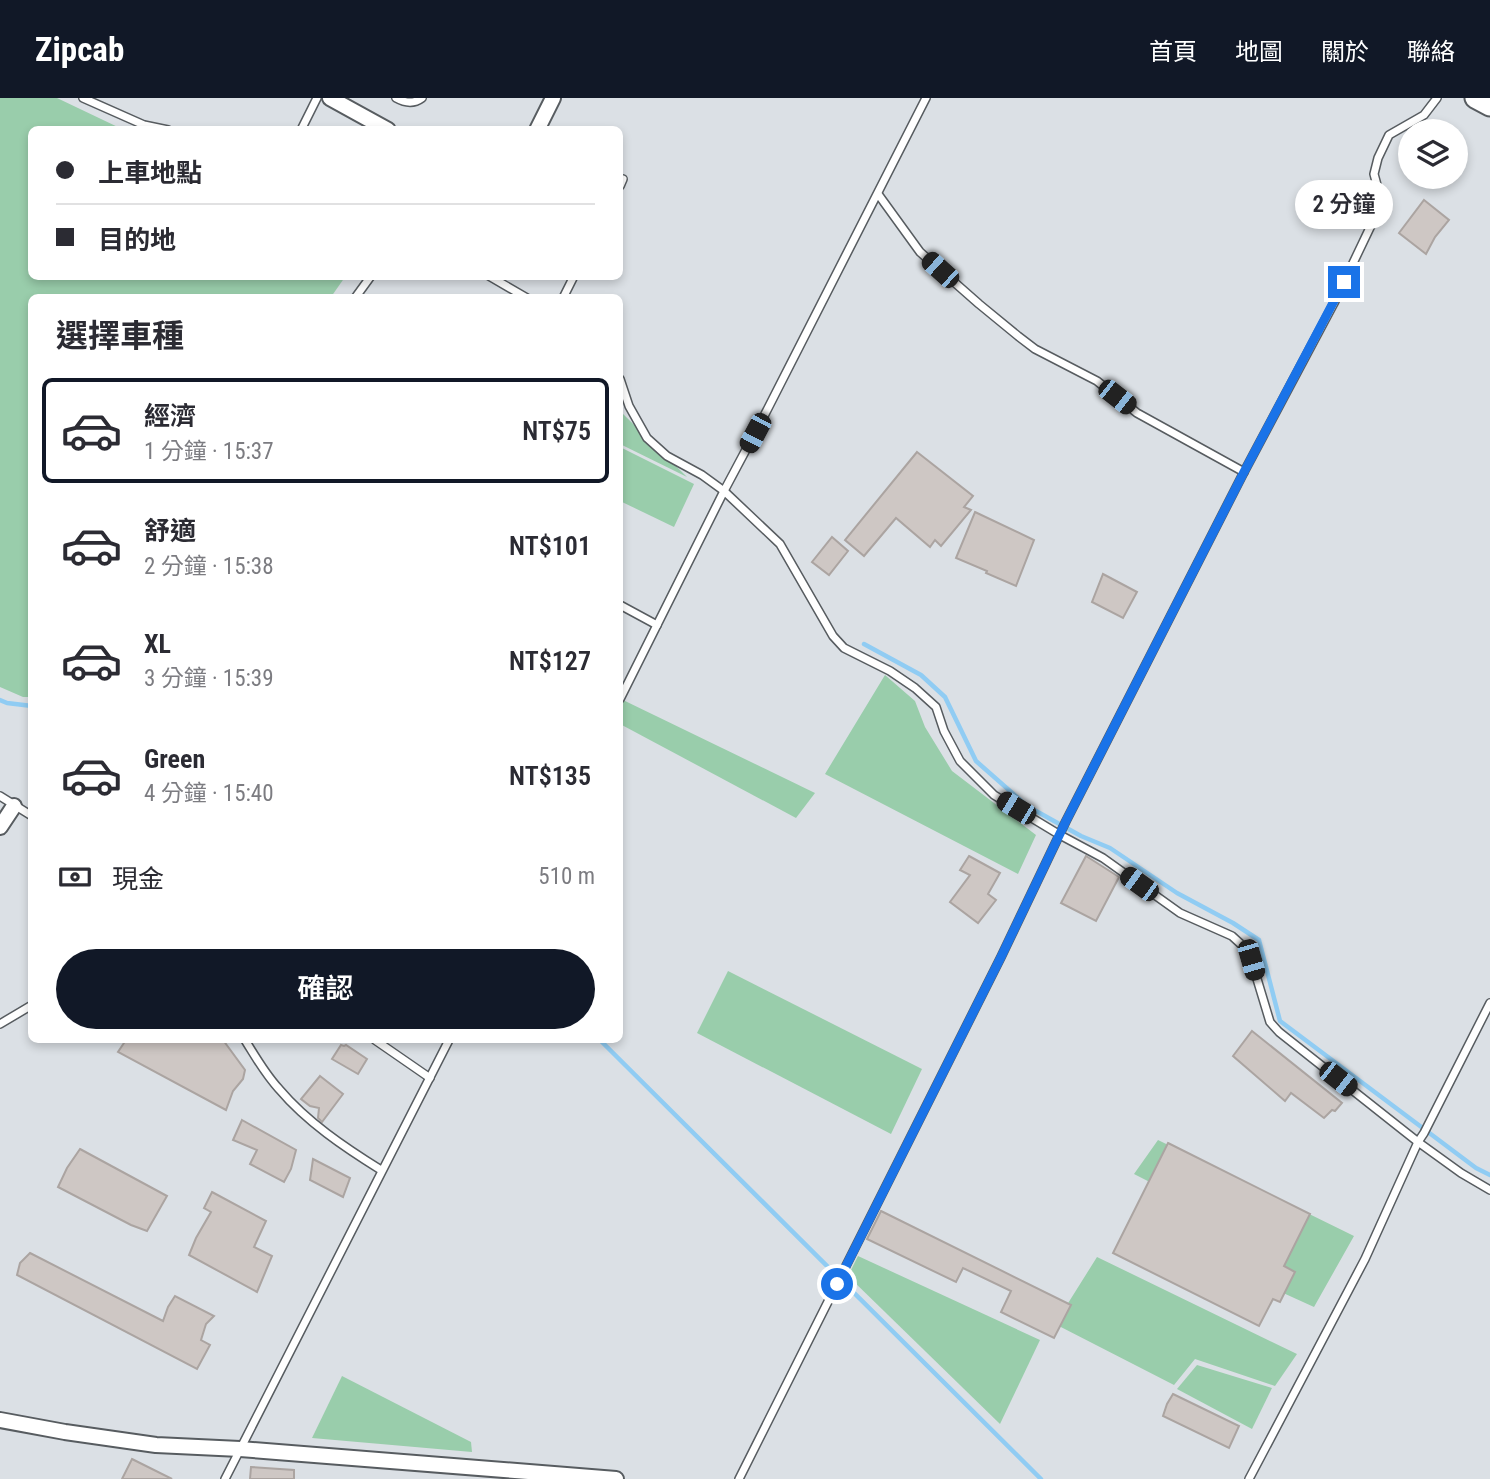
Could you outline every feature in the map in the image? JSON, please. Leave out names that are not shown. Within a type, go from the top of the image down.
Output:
[{"type":"street","points":[[330,98],[381,126]]},
{"type":"street","points":[[539,126],[553,98]]},
{"type":"street","points":[[1475,98],[1490,106]]},
{"type":"street","points":[[0,827],[14,806]]},
{"type":"street","points":[[0,1420],[156,1445],[240,1449],[616,1479]]},
{"type":"lane","points":[[303,126],[317,98]]},
{"type":"lane","points":[[396,98],[416,102],[422,98]]},
{"type":"lane","points":[[623,693],[926,98]]},
{"type":"lane","points":[[739,1479],[1001,957],[1066,821],[1244,472],[1334,303],[1376,215],[1380,196],[1374,174],[1389,135],[1424,114],[1437,98]]},
{"type":"lane","points":[[89,99],[149,126]]},
{"type":"lane","points":[[878,194],[920,252],[1035,349],[1097,381],[1137,413],[1244,472]]},
{"type":"lane","points":[[496,280],[520,294]]},
{"type":"lane","points":[[623,388],[629,406],[647,438],[667,456],[702,475],[724,491],[780,544],[833,636],[845,648],[890,671],[915,688],[936,707],[944,731],[960,761],[975,778],[994,794],[1103,858],[1180,913],[1232,936],[1244,947],[1251,960],[1270,1022],[1279,1032],[1418,1142],[1490,1190]]},
{"type":"lane","points":[[623,607],[657,625]]},
{"type":"lane","points":[[0,796],[28,814]]},
{"type":"lane","points":[[1249,1479],[1366,1259],[1418,1142],[1490,1003]]},
{"type":"lane","points":[[0,1024],[28,1007]]},
{"type":"lane","points":[[247,1043],[271,1079],[297,1108],[331,1138],[381,1170]]},
{"type":"lane","points":[[379,1043],[430,1078]]},
{"type":"lane","points":[[225,1479],[448,1043]]},
{"type":"green space","points":[[0,98],[57,98],[116,126],[28,126],[28,280],[343,280],[333,294],[28,294],[28,697],[0,687]]},
{"type":"green space","points":[[623,414],[687,477],[623,445]]},
{"type":"green space","points":[[623,448],[694,484],[674,527],[623,502]]},
{"type":"green space","points":[[885,675],[915,701],[925,727],[952,771],[1036,835],[1018,874],[825,774]]},
{"type":"green space","points":[[623,700],[815,793],[796,818],[623,726]]},
{"type":"green space","points":[[728,971],[922,1069],[891,1134],[697,1033]]},
{"type":"green space","points":[[1158,1140],[1354,1236],[1314,1307],[1259,1282],[1277,1247],[1134,1174]]},
{"type":"green space","points":[[858,1256],[1040,1340],[1000,1424],[848,1276]]},
{"type":"green space","points":[[1097,1257],[1297,1354],[1275,1386],[1195,1359],[1174,1385],[1055,1324]]},
{"type":"green space","points":[[1197,1365],[1272,1388],[1252,1429],[1177,1389]]},
{"type":"green space","points":[[342,1376],[471,1442],[472,1452],[312,1438]]},
{"type":"building","points":[[1424,200],[1449,220],[1426,254],[1399,233]]},
{"type":"building","points":[[917,452],[973,496],[964,507],[971,510],[941,546],[935,540],[930,547],[896,518],[864,556],[845,540]]},
{"type":"building","points":[[975,512],[1034,540],[1016,586],[956,558]]},
{"type":"building","points":[[832,537],[848,551],[829,575],[812,562]]},
{"type":"building","points":[[1103,574],[1137,592],[1123,618],[1092,602]]},
{"type":"building","points":[[969,856],[1000,873],[988,894],[996,900],[978,923],[950,902],[970,875],[960,870]]},
{"type":"building","points":[[1086,856],[1119,877],[1096,921],[1061,903]]},
{"type":"building","points":[[1252,1031],[1342,1103],[1335,1111],[1332,1110],[1324,1118],[1291,1093],[1285,1101],[1233,1056]]},
{"type":"building","points":[[124,1043],[225,1043],[245,1070],[226,1110],[118,1052]]},
{"type":"building","points":[[341,1045],[346,1045],[367,1059],[358,1074],[332,1059]]},
{"type":"building","points":[[320,1076],[343,1094],[322,1122],[318,1118],[319,1108],[310,1106],[301,1099]]},
{"type":"building","points":[[242,1120],[296,1150],[284,1182],[250,1164],[257,1150],[233,1140]]},
{"type":"building","points":[[1168,1143],[1310,1214],[1284,1266],[1295,1272],[1280,1302],[1273,1299],[1259,1326],[1113,1253]]},
{"type":"building","points":[[80,1149],[167,1196],[147,1231],[58,1187]]},
{"type":"building","points":[[313,1159],[350,1178],[343,1197],[310,1180]]},
{"type":"building","points":[[212,1192],[266,1221],[254,1247],[272,1256],[257,1292],[189,1255],[211,1212],[204,1208]]},
{"type":"building","points":[[881,1211],[1071,1305],[1054,1338],[1001,1312],[1011,1291],[963,1268],[956,1282],[867,1239]]},
{"type":"building","points":[[30,1253],[163,1321],[175,1296],[214,1316],[206,1324],[201,1340],[210,1345],[197,1369],[17,1275],[20,1263]]},
{"type":"building","points":[[1173,1394],[1239,1426],[1229,1448],[1163,1416]]},
{"type":"building","points":[[132,1459],[172,1479],[122,1479]]},
{"type":"building","points":[[251,1467],[294,1470],[294,1479],[250,1479]]},
{"type":"waterway","points":[[864,644],[921,675],[945,697],[976,761],[1027,806],[1081,836],[1110,848],[1177,893],[1259,940],[1280,1021],[1476,1168],[1490,1175]]},
{"type":"waterway","points":[[0,700],[28,706]]},
{"type":"waterway","points":[[603,1043],[1041,1479]]},
{"type":"route","points":[[837,1284],[1066,821],[1344,282]]}]
